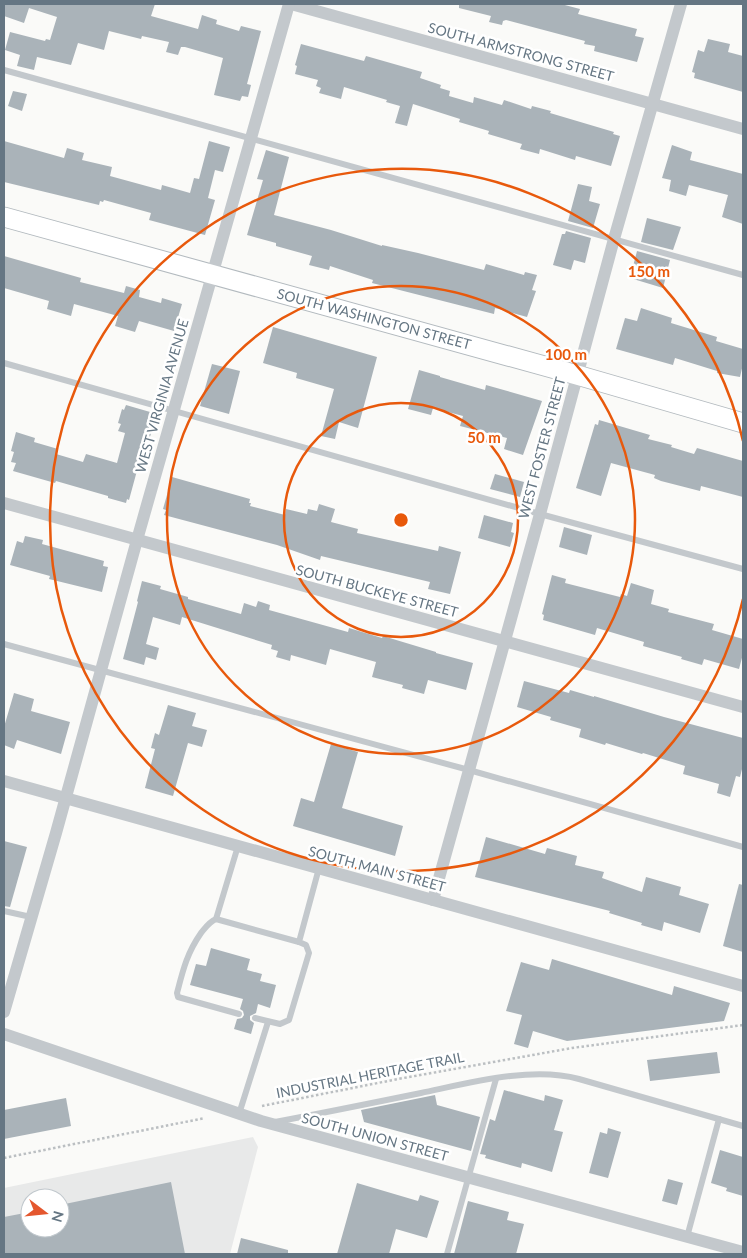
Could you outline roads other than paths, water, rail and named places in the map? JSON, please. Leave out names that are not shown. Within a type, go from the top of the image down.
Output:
[{"type":"main road","name":"SOUTH WASHINGTON STREET","points":[[4,217],[577,375],[743,423]]},
{"type":"street","name":"SOUTH ARMSTRONG STREET","points":[[290,4],[743,129]]},
{"type":"street","name":"WEST VIRGINIA AVENUE","points":[[4,1012],[66,798],[136,540],[290,4]]},
{"type":"street","name":"WEST FOSTER STREET","points":[[433,900],[614,239],[681,4]]},
{"type":"street","name":"SOUTH BUCKEYE STREET","points":[[4,503],[743,707]]},
{"type":"street","name":"SOUTH MAIN STREET","points":[[4,781],[433,900],[743,983]]},
{"type":"street","name":"SOUTH UNION STREET","points":[[4,1034],[268,1123],[743,1252]]},
{"type":"lane","points":[[4,70],[743,275]]},
{"type":"lane","points":[[4,363],[540,514],[743,568]]},
{"type":"lane","points":[[4,644],[469,770],[743,847]]},
{"type":"lane","points":[[216,919],[238,846]]},
{"type":"lane","points":[[299,942],[319,868]]},
{"type":"lane","points":[[4,911],[31,917]]},
{"type":"lane","points":[[239,1014],[178,997],[177,993],[191,947],[210,922],[216,919],[306,944],[309,953],[289,1020],[280,1024],[255,1018]]},
{"type":"lane","points":[[240,1112],[268,1022]]},
{"type":"lane","points":[[268,1123],[496,1079],[522,1075],[562,1074],[743,1126]]},
{"type":"lane","points":[[446,1254],[496,1079]]},
{"type":"lane","points":[[686,1237],[718,1119]]}]
